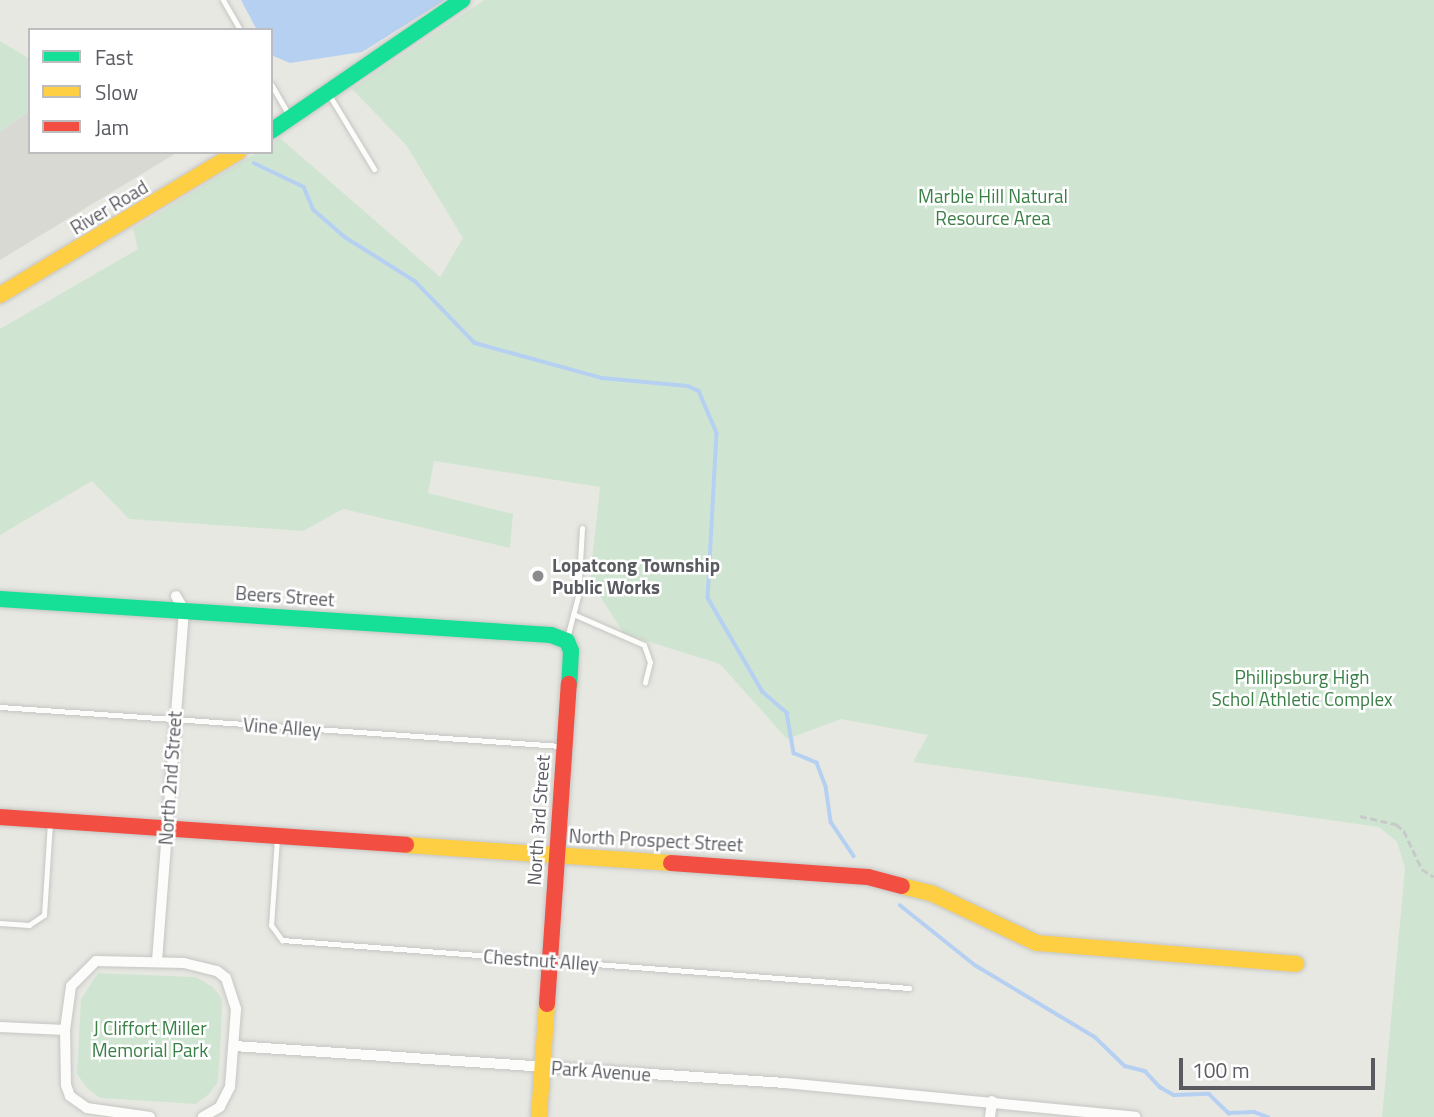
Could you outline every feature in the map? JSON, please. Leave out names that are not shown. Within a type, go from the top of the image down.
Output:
[{"type":"street","points":[[273,130],[461,0]]},
{"type":"street","name":"River Road","points":[[0,295],[235,154]]},
{"type":"street","name":"Beers Street","points":[[0,599],[180,603],[551,635],[566,641]]},
{"type":"street","name":"North 2nd Street","points":[[158,961],[180,603]]},
{"type":"street","name":"North 3rd Street","points":[[540,1117],[571,651],[566,641]]},
{"type":"street","name":"North Prospect Street","points":[[0,817],[780,869],[900,882],[1037,943],[1296,964]]},
{"type":"street","points":[[150,1117],[99,1111],[70,1096],[63,1072],[71,986],[87,966],[107,958],[208,968],[226,978],[234,997],[234,1046],[228,1094],[215,1112],[203,1117]]},
{"type":"street","points":[[0,1027],[65,1030]]},
{"type":"street","name":"Park Avenue","points":[[234,1046],[992,1101]]},
{"type":"street","points":[[990,1117],[992,1101],[1135,1117]]},
{"type":"lane","points":[[223,0],[239,28]]},
{"type":"lane","points":[[273,88],[290,118]]},
{"type":"lane","points":[[328,93],[374,169]]},
{"type":"lane","name":"North 3rd Street","points":[[566,641],[573,614],[582,528]]},
{"type":"lane","points":[[573,614],[644,645],[650,662],[646,682]]},
{"type":"lane","name":"Vine Alley","points":[[0,707],[564,746]]},
{"type":"lane","points":[[0,923],[29,925],[44,915],[50,820]]},
{"type":"lane","name":"Chestnut Alley","points":[[278,836],[271,925],[282,940],[909,988]]},
{"type":"path","points":[[1360,816],[1396,824],[1404,831],[1422,869],[1434,877]]},
{"type":"shaded area","points":[[28,111],[28,154],[175,154],[0,260],[0,132]]},
{"type":"green space","points":[[484,0],[1434,0],[1434,1117],[1382,1117],[1405,868],[1397,842],[1379,827],[913,762],[928,735],[841,719],[787,739],[720,664],[624,634],[590,580],[600,487],[434,461],[428,493],[513,514],[510,548],[343,509],[303,531],[129,519],[92,481],[0,535],[0,329],[138,249],[133,229],[255,154],[273,154],[273,143],[280,138],[440,277],[463,238],[406,145],[352,89]]},
{"type":"green space","points":[[0,41],[28,58],[28,111],[0,132]]},
{"type":"green space","name":"J Cliffort Miller Memorial Park","points":[[98,973],[196,977],[213,987],[222,999],[221,1035],[218,1082],[209,1094],[196,1104],[100,1098],[87,1088],[77,1074],[81,999]]},
{"type":"water","points":[[241,0],[445,0],[362,52],[290,63],[273,56],[273,28],[256,28]]},
{"type":"waterway","points":[[254,163],[304,187],[314,210],[345,237],[415,281],[475,343],[602,378],[688,386],[699,391],[717,433],[708,598],[763,692],[787,713],[794,753],[817,763],[826,786],[831,822],[854,856]]},
{"type":"waterway","points":[[900,905],[975,965],[1095,1037],[1125,1066],[1145,1071],[1160,1087],[1174,1095],[1209,1094],[1229,1113],[1254,1112],[1268,1117]]},
{"type":"traffic: fast","points":[[273,130],[462,0]]},
{"type":"traffic: fast","points":[[0,599],[551,635],[567,641],[571,651],[569,684]]},
{"type":"traffic: slow","points":[[0,295],[235,154]]},
{"type":"traffic: slow","points":[[406,845],[671,863]]},
{"type":"traffic: slow","points":[[902,886],[931,893],[1037,943],[1296,964]]},
{"type":"traffic: slow","points":[[539,1117],[547,1004]]},
{"type":"traffic: jam","points":[[547,1004],[569,684]]},
{"type":"traffic: jam","points":[[0,817],[406,845]]},
{"type":"traffic: jam","points":[[671,863],[868,877],[902,886]]},
{"type":"place","name":"Lopatcong Township Public Works","points":[[538,576]]},
{"type":"park label","name":"Marble Hill Natural Resource Area","points":[[993,207]]},
{"type":"park label","name":"Phillipsburg High Schol Athletic Complex","points":[[1302,688]]}]
